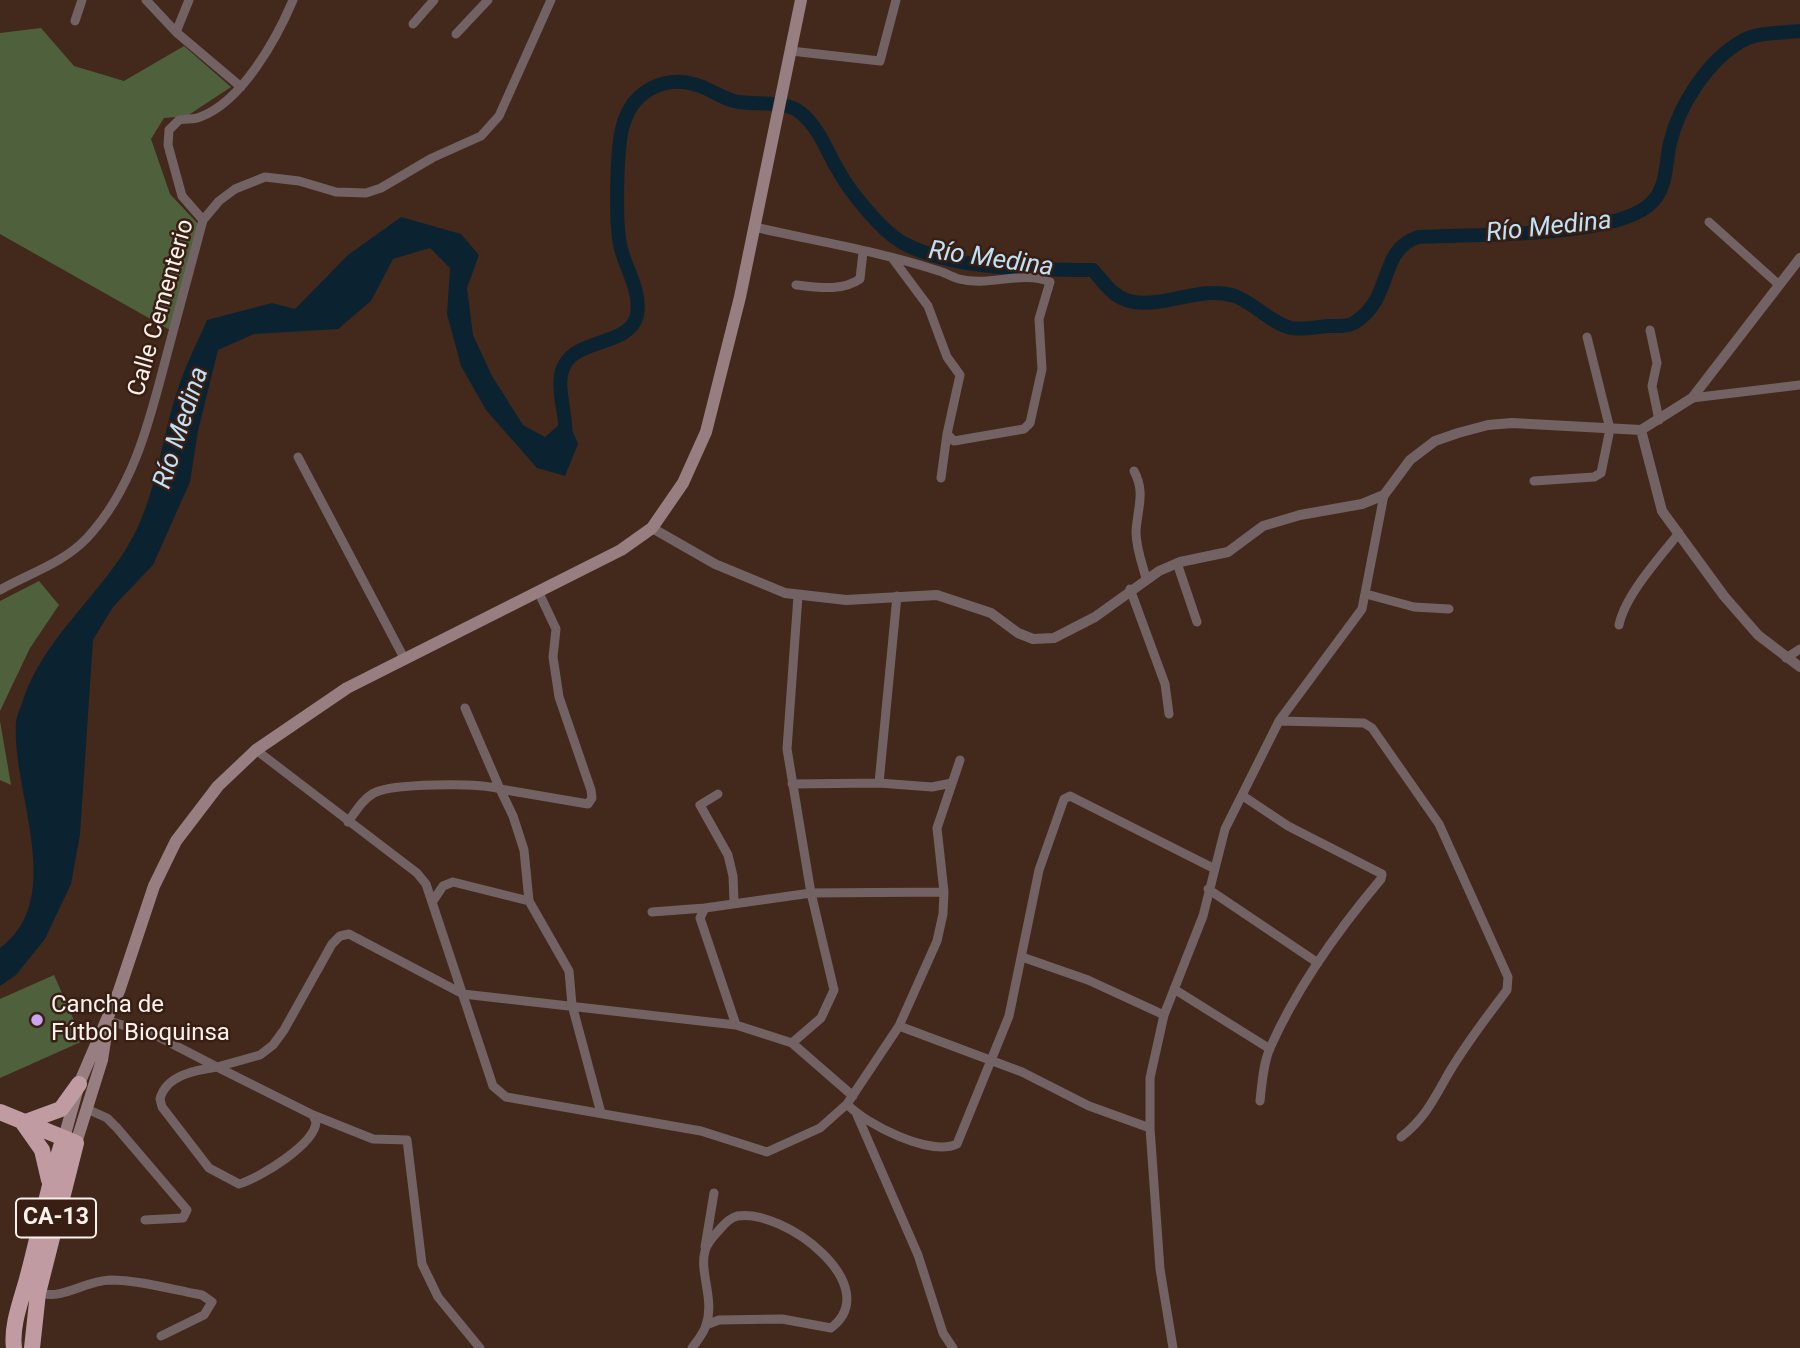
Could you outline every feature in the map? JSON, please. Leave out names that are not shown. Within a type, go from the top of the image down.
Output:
[{"type":"highway","points":[[23,1122],[61,1109],[79,1084]]},
{"type":"highway","points":[[0,1112],[70,1141]]},
{"type":"highway","points":[[23,1122],[42,1150],[49,1182]]},
{"type":"highway","name":"CA-13","points":[[12,1345],[49,1182],[70,1141]]},
{"type":"highway","name":"CA-13","points":[[32,1348],[38,1293],[70,1141]]},
{"type":"main road","points":[[70,1141],[79,1084],[106,1020],[154,886],[176,841],[218,786],[256,750],[347,688],[621,550],[652,528],[684,483],[706,432],[740,297],[802,0]]},
{"type":"main road","points":[[70,1141],[87,1110],[107,1038],[106,1020]]},
{"type":"street","points":[[75,20],[82,0]]},
{"type":"street","points":[[146,0],[176,33],[241,87]]},
{"type":"street","points":[[176,33],[189,0]]},
{"type":"street","points":[[203,220],[182,196],[168,135],[175,123],[198,118],[213,111],[241,87],[262,58],[293,0]]},
{"type":"street","points":[[413,24],[434,0]]},
{"type":"street","points":[[456,33],[488,0]]},
{"type":"street","name":"Calle Cementerio","points":[[0,590],[54,564],[85,540],[119,493],[137,458],[150,418],[203,220],[219,201],[265,177],[299,181],[336,192],[366,192],[381,188],[432,158],[481,135],[499,116],[551,0]]},
{"type":"street","points":[[791,51],[880,61],[896,0]]},
{"type":"street","points":[[1709,222],[1777,283]]},
{"type":"street","points":[[754,227],[893,259],[959,279],[983,282],[1040,278],[1050,282],[1039,319],[1042,369],[1030,424],[1024,429],[954,441],[947,434]]},
{"type":"street","points":[[796,285],[832,288],[852,285],[860,279],[863,252]]},
{"type":"street","points":[[1172,1348],[1160,1269],[1150,1128],[1150,1079],[1164,1014],[1203,916],[1225,829],[1279,721],[1362,609],[1384,495],[1410,460],[1434,442],[1458,433],[1512,423],[1641,430],[1659,420],[1692,398],[1777,283],[1800,258]]},
{"type":"street","points":[[893,259],[928,306],[947,358],[960,375],[941,478]]},
{"type":"street","points":[[1650,330],[1657,363],[1652,386],[1659,420]]},
{"type":"street","points":[[1534,481],[1594,477],[1601,473],[1610,429],[1587,337]]},
{"type":"street","points":[[1692,398],[1800,385]]},
{"type":"street","points":[[1641,430],[1662,511],[1758,635],[1800,667]]},
{"type":"street","points":[[298,457],[404,658]]},
{"type":"street","points":[[1134,471],[1142,498],[1136,530],[1146,578]]},
{"type":"street","points":[[652,528],[715,564],[798,596],[846,600],[937,595],[990,613],[1017,633],[1032,639],[1054,638],[1095,617],[1146,578],[1177,563],[1227,552],[1263,526],[1300,515],[1362,504],[1384,495]]},
{"type":"street","points":[[1619,625],[1624,611],[1648,573],[1679,533]]},
{"type":"street","points":[[1177,563],[1197,622]]},
{"type":"street","points":[[1130,589],[1165,684],[1169,714]]},
{"type":"street","points":[[348,822],[362,803],[378,791],[482,784],[588,804],[592,798],[559,697],[553,657],[556,629],[538,591]]},
{"type":"street","points":[[1366,594],[1414,607],[1449,609]]},
{"type":"street","points":[[792,1043],[821,1018],[834,990],[811,893],[787,749],[798,596]]},
{"type":"street","points":[[879,783],[897,596]]},
{"type":"street","points":[[1786,658],[1800,649]]},
{"type":"street","points":[[465,708],[513,816],[524,850],[528,901],[569,971],[572,1005],[601,1113]]},
{"type":"street","points":[[1279,721],[1364,723],[1372,728],[1439,824],[1508,977],[1507,990],[1447,1076],[1436,1100],[1421,1121],[1401,1137]]},
{"type":"street","points":[[256,750],[417,873],[426,884],[493,1086],[499,1093],[701,1131],[767,1152],[820,1128],[850,1100],[899,1026],[937,941],[944,892],[937,828],[960,760]]},
{"type":"street","points":[[792,784],[879,783],[932,787],[952,783]]},
{"type":"street","points":[[718,794],[700,805],[728,855],[733,876],[734,902]]},
{"type":"street","points":[[857,1115],[928,1148],[947,1149],[957,1144],[1009,1016],[1039,870],[1060,805],[1070,796],[1213,869]]},
{"type":"street","points":[[1242,796],[1288,826],[1382,874],[1318,963],[1270,1049],[1260,1101]]},
{"type":"street","points":[[433,901],[443,886],[453,882],[528,901]]},
{"type":"street","points":[[1208,888],[1318,963]]},
{"type":"street","points":[[652,912],[705,908],[811,893],[944,892]]},
{"type":"street","points":[[705,908],[700,918],[736,1025]]},
{"type":"street","points":[[313,1115],[316,1122],[312,1135],[280,1163],[250,1181],[234,1183],[209,1168],[162,1107],[160,1099],[168,1083],[196,1070],[260,1055],[273,1045],[332,944],[340,936],[349,934],[463,994],[736,1025],[792,1043],[850,1100],[918,1255],[943,1333],[953,1348]]},
{"type":"street","points":[[1022,957],[1088,980],[1164,1014]]},
{"type":"street","points":[[1174,989],[1270,1049]]},
{"type":"street","points":[[106,1020],[155,1035],[313,1115],[373,1139],[407,1140],[422,1264],[438,1297],[480,1348]]},
{"type":"street","points":[[899,1026],[992,1060],[1089,1106],[1150,1128]]},
{"type":"street","points":[[87,1110],[107,1118],[187,1210],[183,1217],[145,1220]]},
{"type":"street","points":[[692,1348],[706,1325],[710,1292],[704,1252],[714,1193]]},
{"type":"street","points":[[704,1252],[716,1233],[732,1218],[755,1216],[775,1221],[794,1230],[818,1250],[843,1281],[846,1290],[844,1310],[831,1328],[782,1320],[719,1320],[706,1325]]},
{"type":"street","points":[[38,1293],[52,1297],[71,1292],[82,1285],[113,1280],[202,1295],[212,1302],[205,1315],[161,1336]]},
{"type":"green space","points":[[41,28],[74,66],[124,81],[184,46],[231,87],[187,116],[164,118],[151,139],[170,194],[199,225],[170,330],[0,234],[0,33]]},
{"type":"green space","points":[[39,581],[59,605],[30,648],[0,711],[0,601]]},
{"type":"green space","points":[[0,721],[11,785],[0,780]]},
{"type":"green space","name":"Cancha de Fútbol Bioquinsa","points":[[54,975],[83,1041],[0,1078],[0,999]]},
{"type":"water","points":[[401,217],[461,234],[479,255],[467,288],[473,335],[492,376],[523,425],[545,437],[567,418],[578,444],[565,476],[537,468],[486,410],[461,366],[447,314],[450,268],[430,248],[393,259],[371,301],[338,329],[254,334],[218,350],[198,431],[190,482],[153,565],[113,607],[93,640],[80,835],[71,884],[45,939],[16,975],[0,986],[0,948],[20,927],[30,901],[34,873],[32,842],[17,749],[17,716],[44,657],[113,568],[137,529],[152,489],[180,383],[207,320],[272,303],[295,309],[348,255]]},
{"type":"waterway","name":"Río Medina","points":[[565,437],[560,381],[565,364],[581,350],[625,332],[633,325],[637,315],[635,289],[619,238],[619,148],[629,110],[644,93],[664,83],[688,83],[734,101],[778,104],[801,113],[818,133],[843,179],[868,211],[896,239],[925,253],[997,267],[1093,270],[1115,294],[1134,302],[1159,302],[1197,294],[1223,293],[1242,299],[1284,325],[1304,329],[1354,323],[1376,301],[1396,253],[1418,237],[1572,229],[1603,224],[1629,216],[1648,206],[1659,192],[1665,177],[1670,143],[1680,114],[1707,72],[1730,49],[1748,38],[1800,31]]},
{"type":"place","name":"Cancha de Fútbol Bioquinsa","points":[[37,1020]]}]
